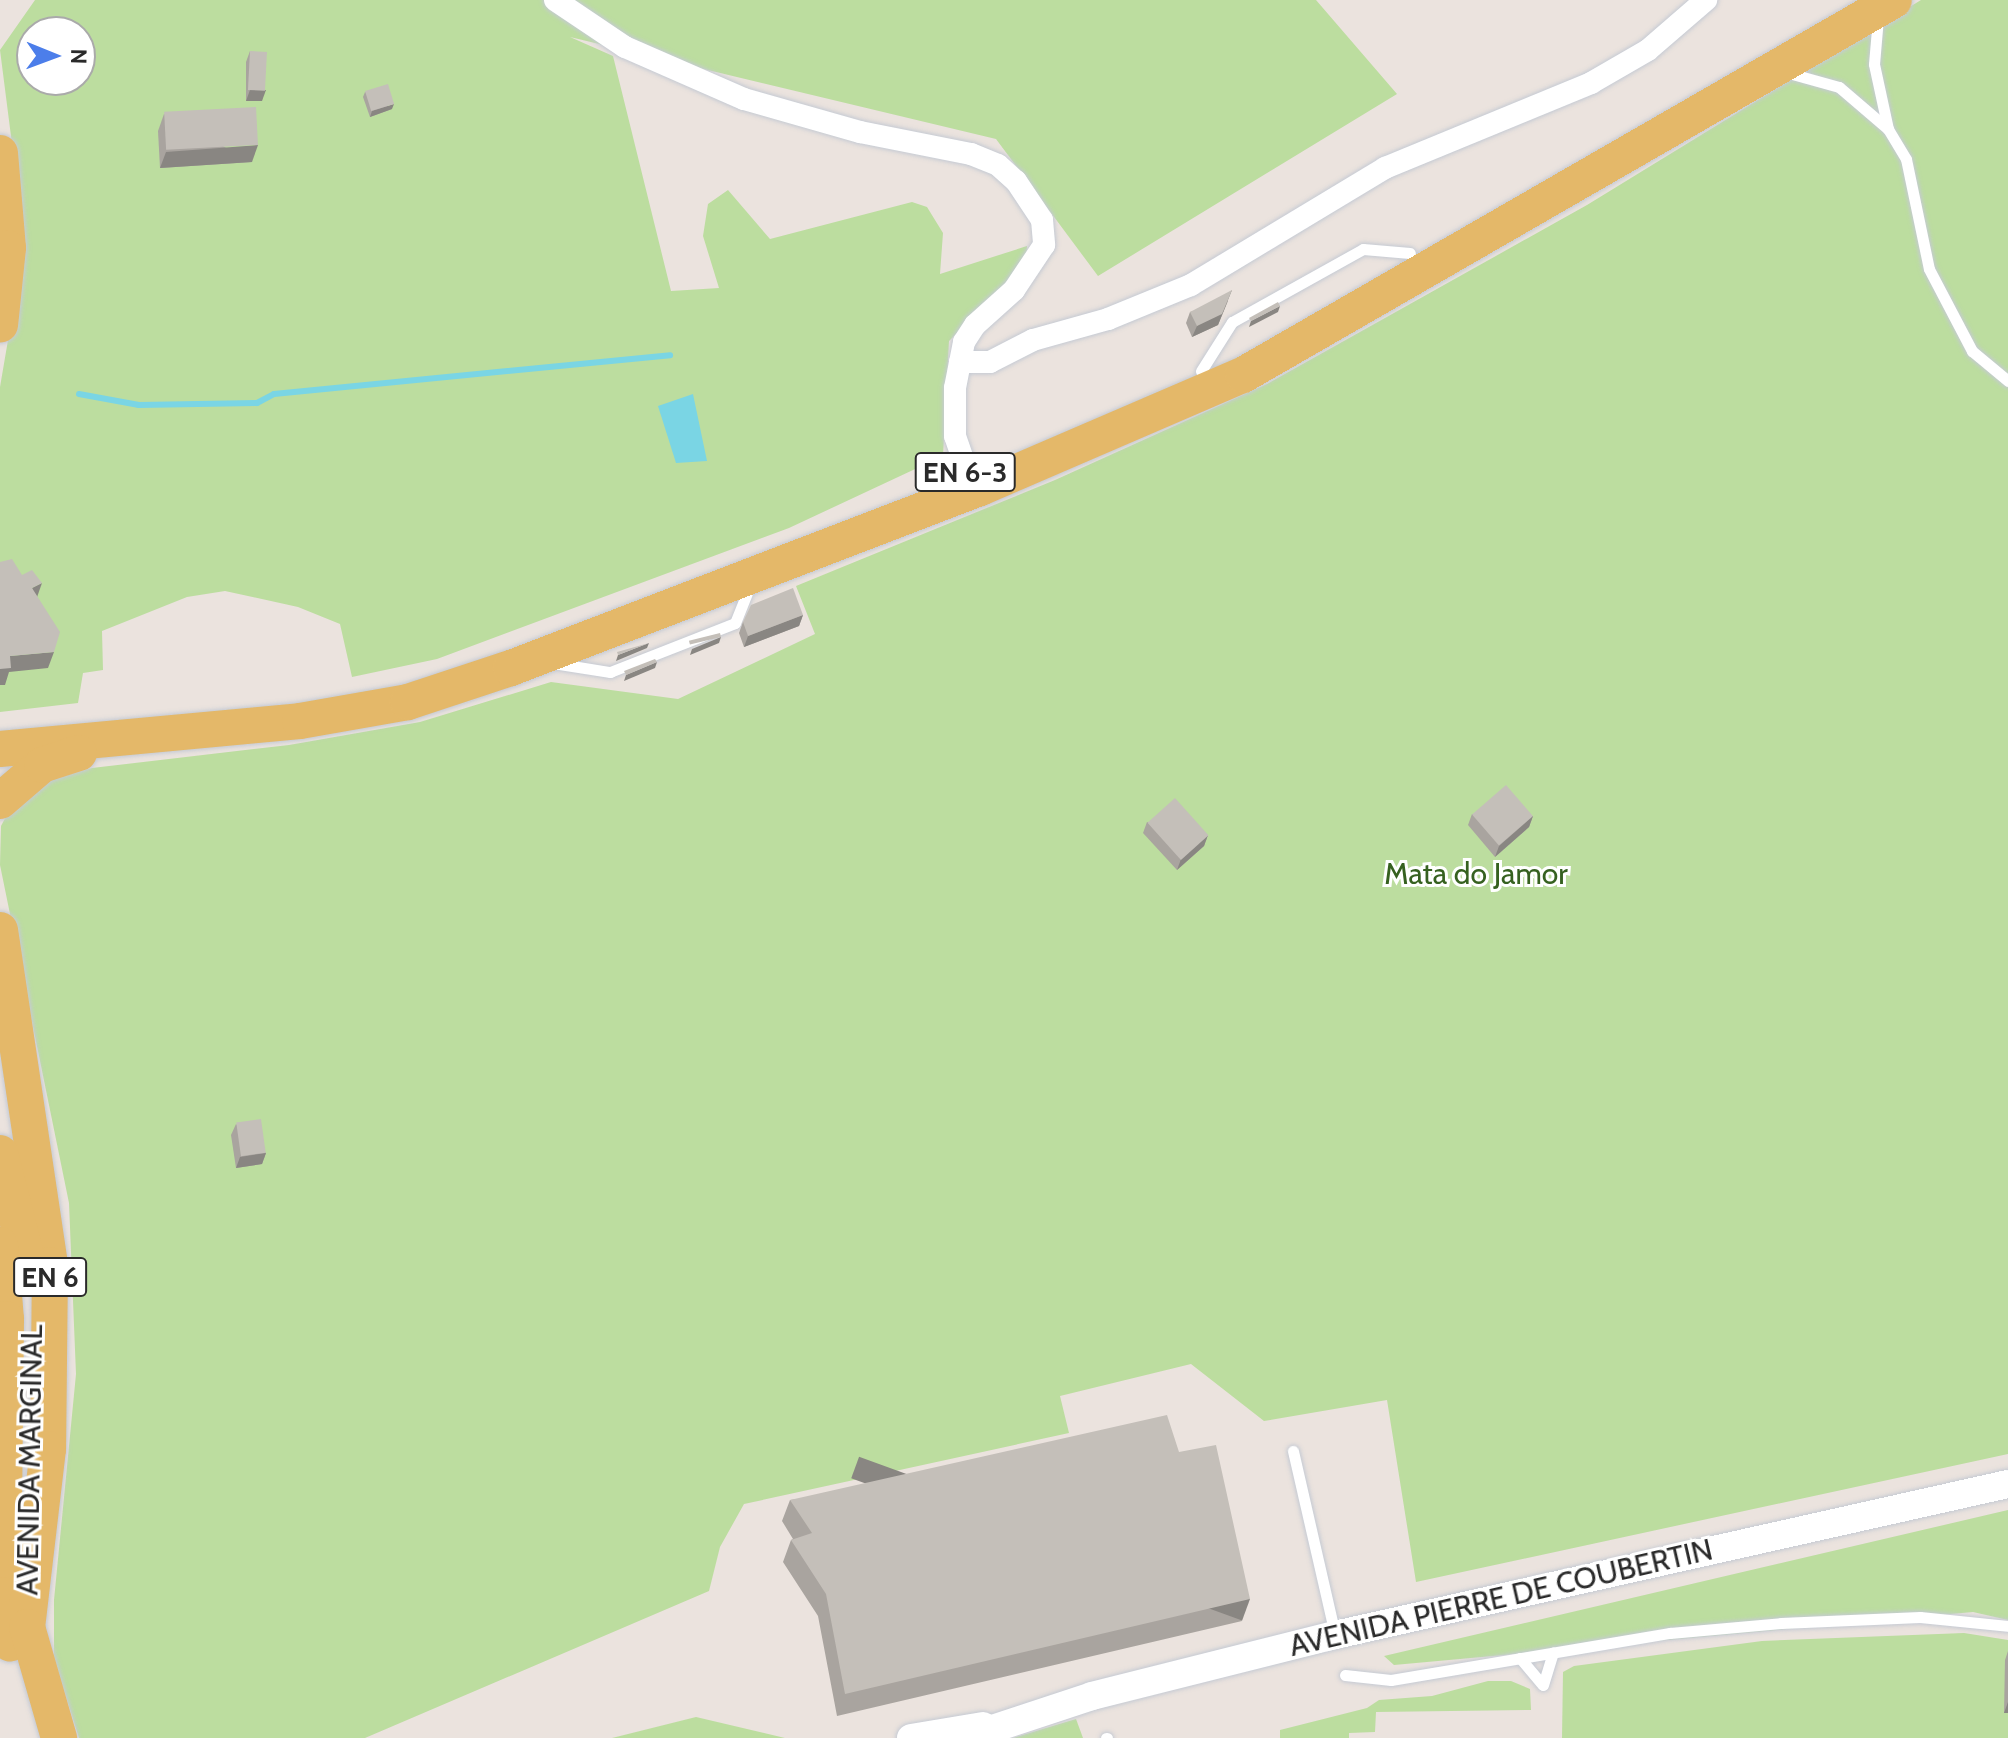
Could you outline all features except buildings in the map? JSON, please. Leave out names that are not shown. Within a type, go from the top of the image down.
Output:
[{"type":"main road","name":"EN 6-3","points":[[0,749],[300,721],[408,702],[532,660],[1125,430],[1243,375],[1777,70],[1875,3]]},
{"type":"main road","name":"EN 6-3","points":[[0,727],[193,712],[405,682],[967,471],[1201,371],[1410,253],[1875,3]]},
{"type":"main road","points":[[0,153],[8,248],[0,325]]},
{"type":"main road","points":[[0,801],[42,765],[118,739]]},
{"type":"main road","name":"AVENIDA MARGINAL","points":[[0,930],[50,1265],[48,1449],[27,1627]]},
{"type":"main road","name":"AVENIDA MARGINAL","points":[[0,1153],[27,1247],[33,1314],[27,1627],[59,1738]]},
{"type":"main road","name":"AVENIDA MARGINAL","points":[[0,1245],[6,1319],[3,1595],[14,1674],[38,1738]]},
{"type":"street","points":[[555,0],[625,47],[744,99],[860,132],[971,154],[998,165],[1042,220],[1044,245],[1014,290],[975,325],[960,362],[955,436],[967,471]]},
{"type":"street","points":[[960,362],[990,362],[1033,340],[1108,319],[1191,285],[1385,168],[1591,83],[1648,50],[1706,0]]},
{"type":"street","name":"AVENIDA PIERRE DE COUBERTIN","points":[[911,1738],[996,1724],[1335,1635],[2008,1484]]},
{"type":"street","name":"AVENIDA PIERRE DE COUBERTIN","points":[[965,1738],[996,1724]]},
{"type":"lane","points":[[1875,3],[1874,64],[1888,129]]},
{"type":"lane","points":[[1777,70],[1839,87],[1888,129],[1906,159],[1929,269],[1972,351],[2008,381]]},
{"type":"lane","points":[[1293,1451],[1335,1635]]},
{"type":"lane","points":[[1345,1675],[1391,1680],[1670,1633],[1854,1618],[1953,1618],[2008,1626]]},
{"type":"lane","points":[[1520,1658],[1543,1685],[1553,1653]]},
{"type":"green space","points":[[35,0],[1316,0],[1397,94],[1098,276],[996,139],[570,37],[613,56],[671,291],[719,288],[703,236],[708,204],[728,190],[770,239],[912,202],[927,207],[943,233],[940,274],[1027,246],[1026,265],[949,341],[943,456],[789,528],[437,659],[352,677],[340,624],[298,607],[225,591],[187,597],[102,631],[103,670],[83,673],[78,703],[0,712],[0,387],[14,305],[18,191],[0,50],[16,27],[16,96],[96,96],[96,16],[24,16]]},
{"type":"green space","name":"Mata do Jamor","points":[[1921,0],[2008,0],[2008,1454],[1416,1582],[1387,1400],[1264,1421],[1191,1364],[1060,1396],[1069,1433],[744,1504],[720,1547],[709,1591],[365,1738],[79,1738],[54,1659],[54,1600],[76,1374],[69,1203],[0,865],[1,826],[11,807],[37,784],[92,768],[289,745],[420,722],[551,682],[678,699],[815,634],[796,586],[1055,480],[1267,384],[1587,205]]},
{"type":"green space","points":[[2008,1510],[2008,1620],[1973,1612],[1394,1665],[1384,1656]]},
{"type":"green space","points":[[1964,1633],[2008,1640],[2008,1738],[1562,1738],[1563,1672],[1574,1666],[1762,1641]]},
{"type":"green space","points":[[1488,1681],[1511,1681],[1530,1689],[1531,1710],[1376,1712],[1375,1732],[1349,1733],[1349,1738],[1280,1738],[1280,1730],[1367,1708],[1379,1700],[1432,1696]]},
{"type":"green space","points":[[696,1717],[785,1738],[612,1738]]},
{"type":"green space","points":[[1076,1719],[1083,1738],[1013,1738]]},
{"type":"water","points":[[693,394],[707,461],[676,463],[658,406]]},
{"type":"waterway","points":[[79,394],[139,405],[257,403],[274,394],[670,355]]}]
